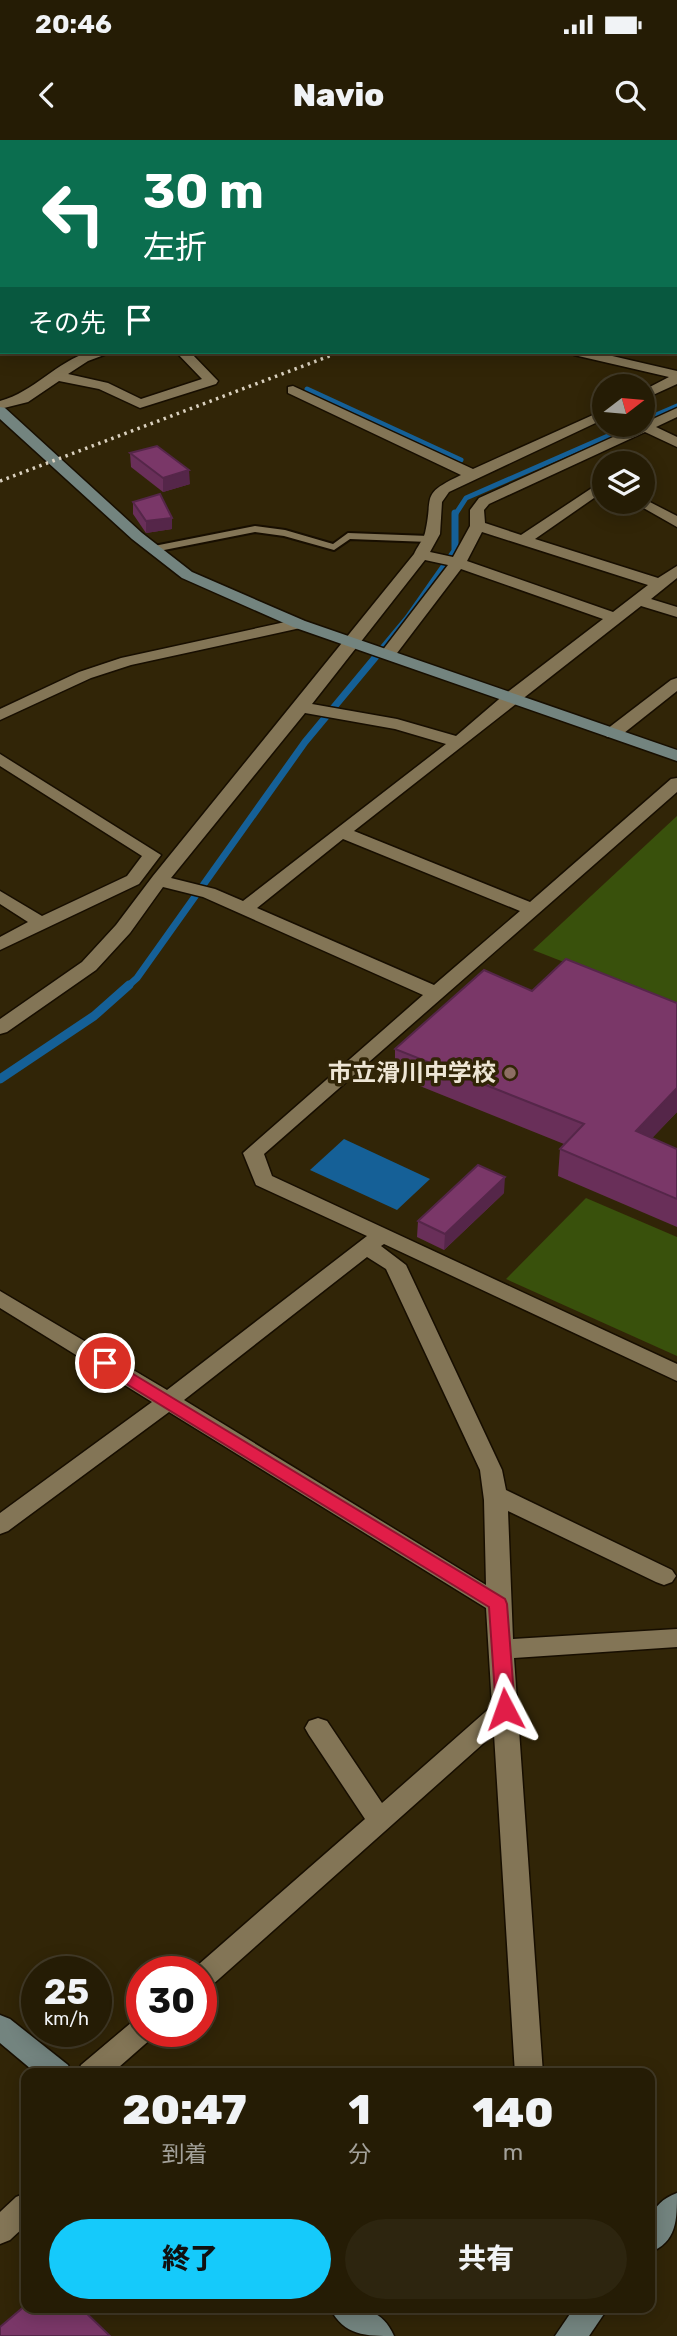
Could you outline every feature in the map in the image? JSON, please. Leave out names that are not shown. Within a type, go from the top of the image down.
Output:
[{"type":"street","points":[[0,405],[23,399],[83,358],[98,354]]},
{"type":"street","points":[[57,376],[103,386],[141,404],[211,381],[185,354]]},
{"type":"street","points":[[587,354],[677,377]]},
{"type":"street","points":[[655,389],[677,377]]},
{"type":"street","points":[[293,390],[473,475]]},
{"type":"street","points":[[0,411],[153,549],[187,575],[299,624],[677,756]]},
{"type":"street","points":[[655,422],[677,412]]},
{"type":"street","points":[[0,1028],[89,965],[123,929],[159,880],[354,642],[421,555],[432,534],[435,502],[443,489],[592,420]]},
{"type":"street","points":[[655,431],[677,443]]},
{"type":"street","points":[[388,654],[458,563],[478,526],[477,510],[484,501],[620,438]]},
{"type":"street","points":[[567,463],[592,477]]},
{"type":"street","points":[[524,540],[592,492]]},
{"type":"street","points":[[655,510],[677,522]]},
{"type":"street","points":[[478,526],[660,584]]},
{"type":"street","points":[[421,555],[458,563],[615,618]]},
{"type":"street","points":[[244,909],[459,742],[511,697],[677,571]]},
{"type":"street","points":[[639,600],[677,612]]},
{"type":"street","points":[[0,715],[85,675],[127,661],[299,624]]},
{"type":"street","points":[[613,733],[677,683]]},
{"type":"street","points":[[301,707],[397,724],[459,742]]},
{"type":"street","points":[[0,759],[152,855],[133,880],[0,944]]},
{"type":"street","points":[[677,783],[253,1153],[263,1180],[374,1241],[677,1373]]},
{"type":"street","points":[[341,832],[532,909]]},
{"type":"street","points":[[159,880],[209,893],[435,993]]},
{"type":"street","points":[[0,896],[41,923]]},
{"type":"street","points":[[0,1525],[168,1401],[374,1241]]},
{"type":"street","points":[[374,1241],[395,1265],[491,1469],[495,1495],[498,1604],[528,2068]]},
{"type":"street","points":[[0,1298],[498,1604]]},
{"type":"street","points":[[495,1495],[673,1574]]},
{"type":"street","points":[[502,1649],[677,1638]]},
{"type":"street","points":[[217,1964],[505,1709]]},
{"type":"street","points":[[318,1728],[380,1821]]},
{"type":"street","points":[[0,2027],[51,2068]]},
{"type":"street","points":[[98,2068],[126,2044]]},
{"type":"street","points":[[655,2233],[677,2206]]},
{"type":"street","points":[[0,2231],[21,2211]]},
{"type":"street","points":[[351,2313],[379,2336]]},
{"type":"street","points":[[569,2336],[589,2313]]},
{"type":"lane","points":[[153,549],[254,529],[285,533],[334,547],[348,536],[429,539]]},
{"type":"green space","points":[[677,816],[677,1006],[533,950]]},
{"type":"green space","points":[[586,1198],[677,1237],[677,1356],[506,1279]]},
{"type":"water","points":[[344,1139],[430,1179],[397,1210],[310,1170]]},
{"type":"building","points":[[157,446],[189,470],[163,478],[130,453]]},
{"type":"building","points":[[160,494],[172,518],[146,521],[133,502]]},
{"type":"building","points":[[566,959],[677,1003],[677,1088],[636,1131],[677,1149],[677,1199],[560,1149],[584,1124],[395,1049],[484,970],[532,991]]},
{"type":"building","points":[[478,1165],[505,1177],[445,1234],[418,1221]]},
{"type":"building","points":[[21,2309],[21,2313],[86,2313],[110,2336],[0,2336],[0,2327]]},
{"type":"waterway","points":[[307,389],[461,460]]},
{"type":"waterway","points":[[655,415],[677,406]]},
{"type":"waterway","points":[[455,515],[466,498],[603,438]]},
{"type":"waterway","points":[[127,987],[137,978],[305,742],[408,618],[455,551],[455,515]]},
{"type":"waterway","points":[[0,1079],[94,1016],[129,985]]},
{"type":"railway","points":[[0,481],[335,354]]},
{"type":"place","name":"市立滑川中学校","points":[[510,1073]]},
{"type":"route","points":[[105,1363],[498,1604],[505,1709]]}]
